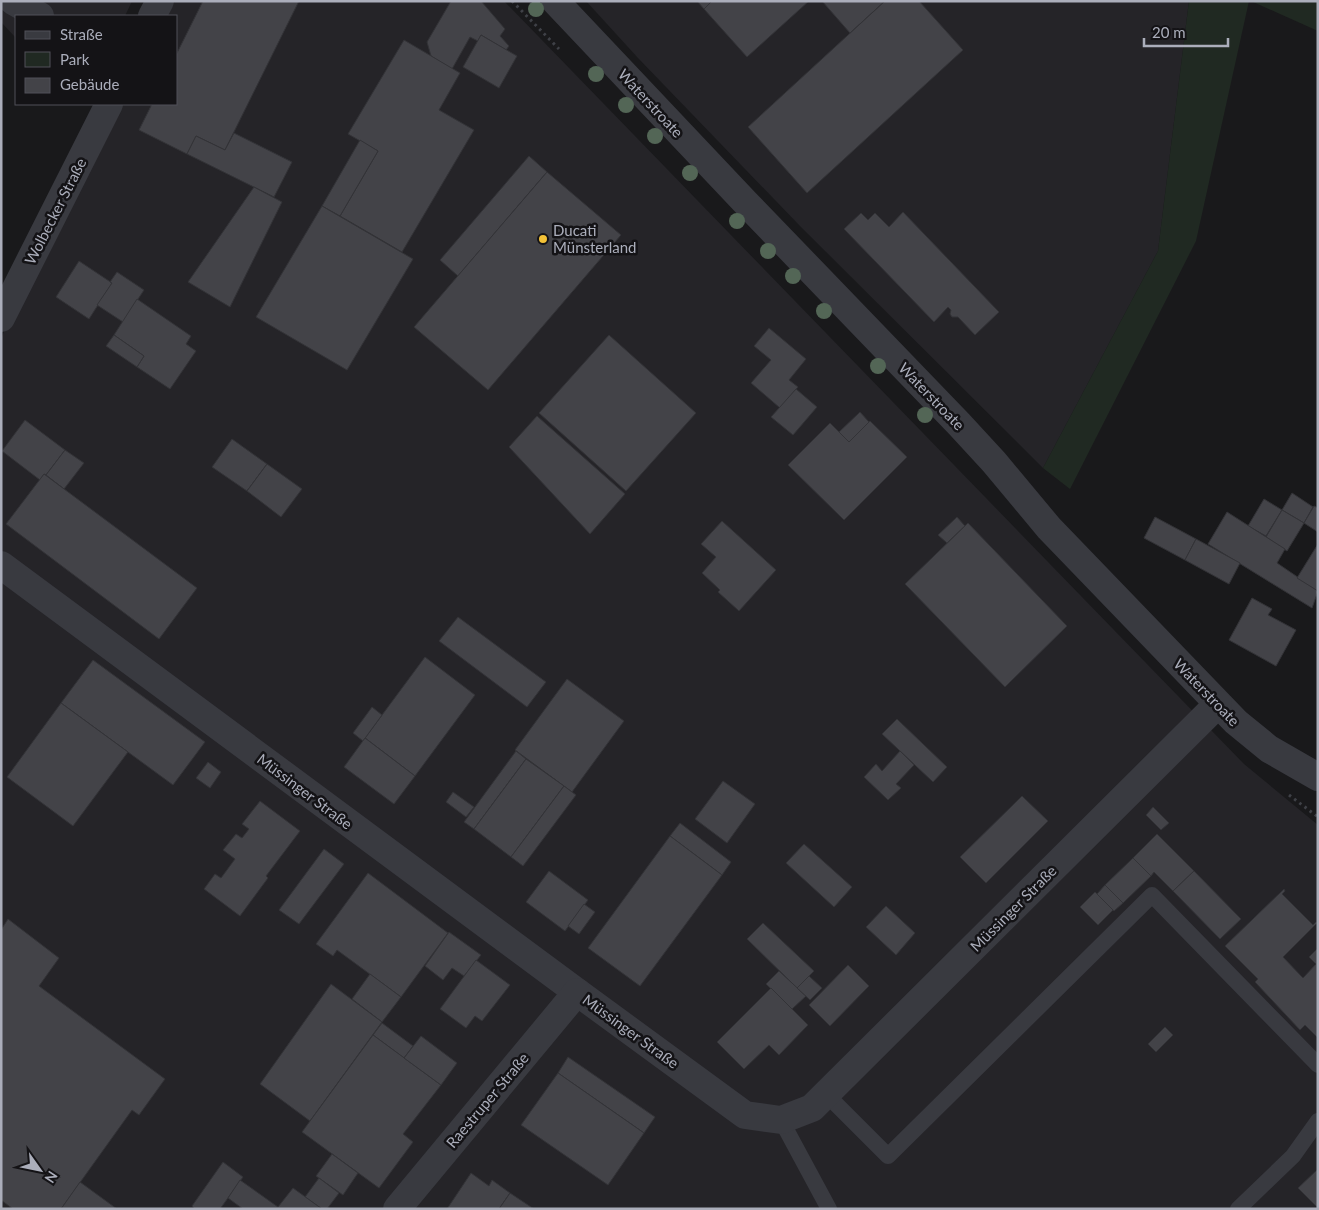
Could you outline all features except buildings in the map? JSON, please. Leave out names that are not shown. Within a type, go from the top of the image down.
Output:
[{"type":"street","points":[[13,1],[38,15]]},
{"type":"street","points":[[153,15],[160,1]]},
{"type":"street","name":"Waterstroate","points":[[555,1],[739,196],[959,424],[994,462],[1049,528],[1218,704],[1251,736],[1269,749],[1318,777]]},
{"type":"street","name":"Wolbecker Straße","points":[[1,318],[108,105]]},
{"type":"street","name":"Müssinger Straße","points":[[1,565],[577,992],[745,1114],[781,1120],[812,1108],[1218,704]]},
{"type":"street","name":"Raestruper Straße","points":[[397,1209],[577,992]]},
{"type":"lane","points":[[826,1094],[888,1156],[1152,895],[1318,1065]]},
{"type":"lane","points":[[781,1120],[829,1209]]},
{"type":"lane","points":[[1238,1209],[1294,1156],[1318,1121]]},
{"type":"shaded area","points":[[1,1],[132,1],[125,15],[15,15],[15,37],[1,22]]},
{"type":"shaded area","points":[[175,1],[504,1],[1244,764],[1318,825],[1318,1209],[1,1209],[1,339],[23,284],[119,105],[178,105],[178,15],[168,15]]},
{"type":"shaded area","points":[[586,1],[1189,1],[1158,251],[1043,468],[800,226],[638,58]]},
{"type":"green space","points":[[1189,1],[1249,1],[1196,241],[1070,489],[1043,468],[1158,251]]},
{"type":"green space","points":[[1251,1],[1318,1],[1318,31]]},
{"type":"place","name":"Ducati Münsterland","points":[[543,239]]}]
